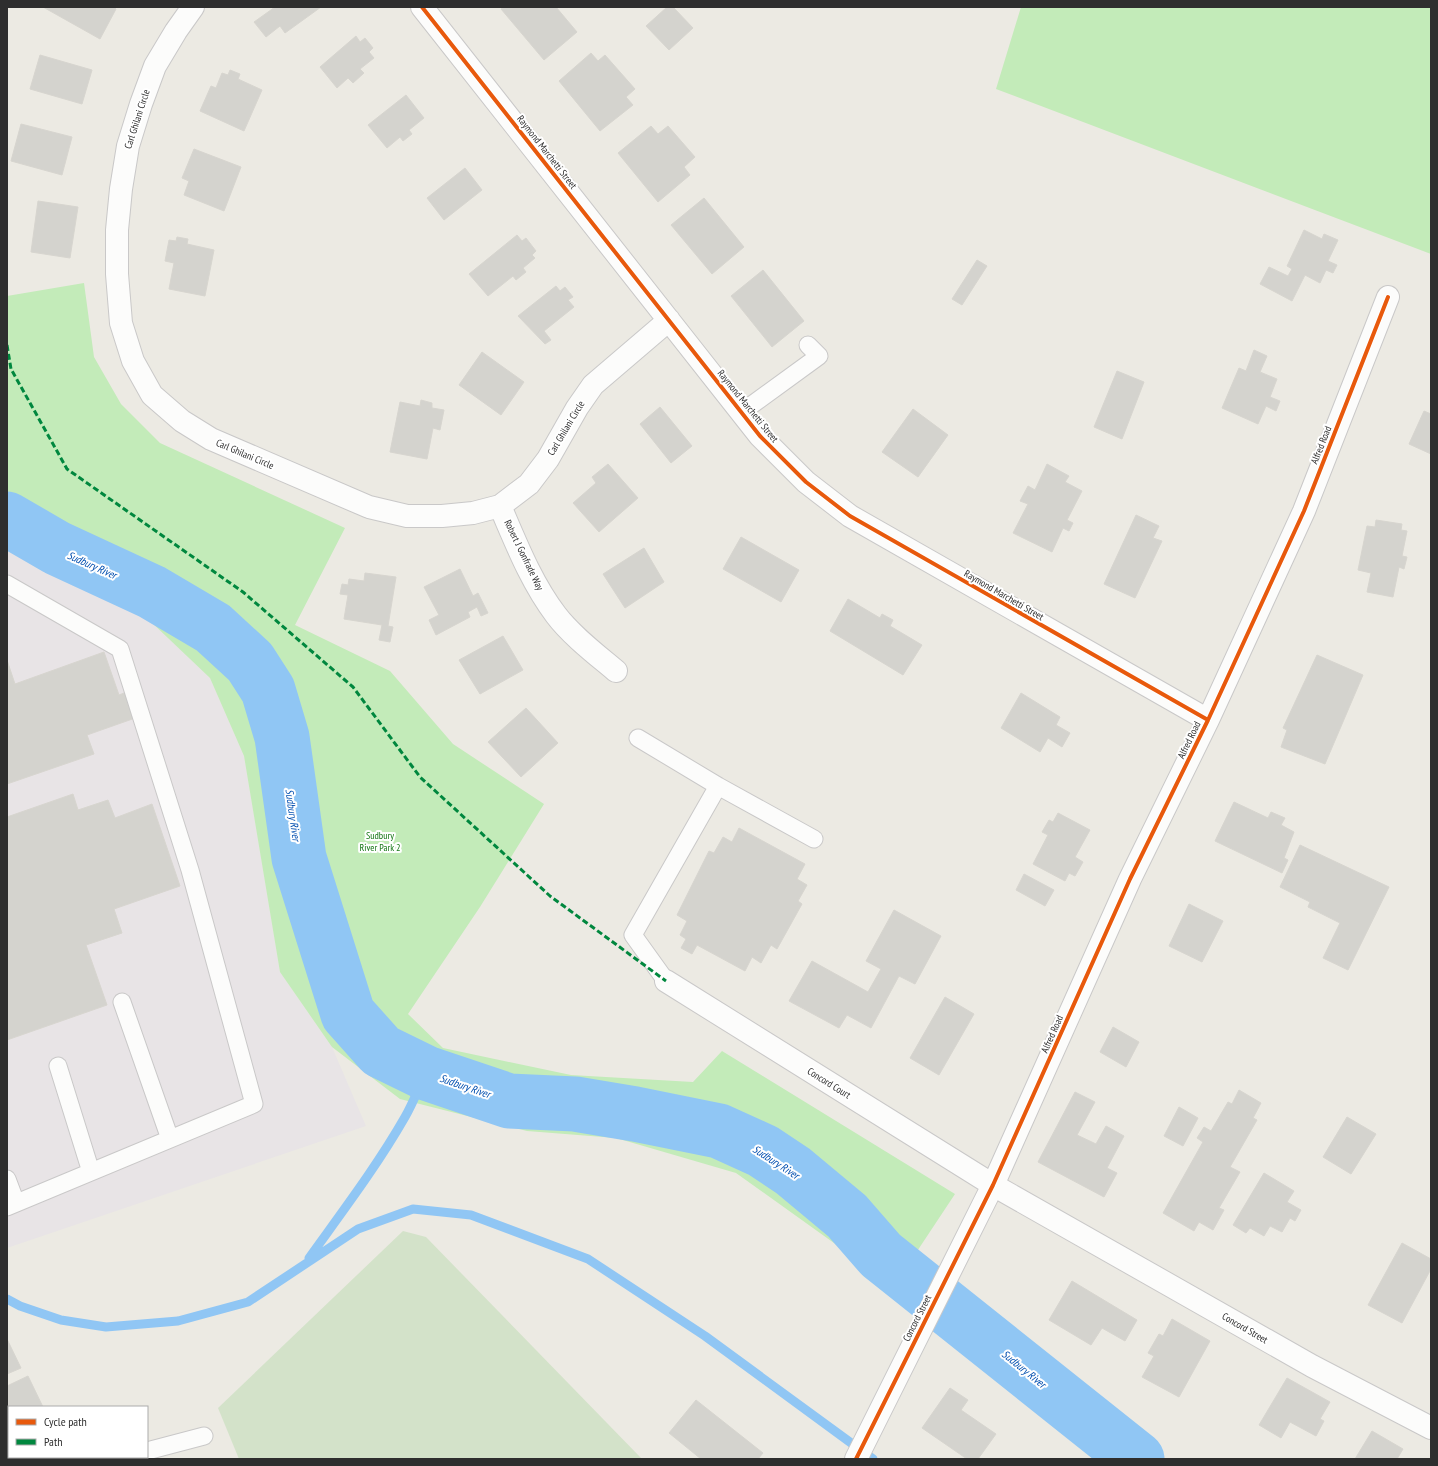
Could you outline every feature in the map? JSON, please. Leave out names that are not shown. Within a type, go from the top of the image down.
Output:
[{"type":"street","name":"Carl Ghilani Circle","points":[[193,7],[176,31],[155,66],[141,104],[128,146],[121,189],[117,237],[117,274],[121,323],[133,361],[152,395],[182,421],[211,439],[369,508],[407,516],[442,516],[473,513],[500,506],[529,484],[548,459],[577,408],[593,385],[669,320]]},
{"type":"street","name":"Raymond Marchetti Street","points":[[422,7],[760,436],[806,482],[850,516],[1208,720]]},
{"type":"street","name":"Alfred Road","points":[[993,1185],[1130,879],[1208,720],[1304,510],[1388,297]]},
{"type":"street","name":"Robert J Gonfrade Way","points":[[500,506],[516,545],[534,581],[556,616],[586,646],[616,671]]},
{"type":"street","name":"Concord Court","points":[[666,981],[993,1185]]},
{"type":"street","name":"Concord Street","points":[[856,1459],[993,1185],[1312,1366],[1431,1428]]},
{"type":"lane","points":[[742,412],[819,356],[808,345]]},
{"type":"lane","points":[[7,584],[120,649],[190,870],[254,1104],[12,1205],[7,1179]]},
{"type":"lane","points":[[638,738],[718,786],[814,839]]},
{"type":"lane","points":[[666,981],[632,935],[718,786]]},
{"type":"lane","points":[[122,1002],[170,1139]]},
{"type":"lane","points":[[58,1066],[91,1172]]},
{"type":"lane","points":[[148,1451],[204,1436]]},
{"type":"shaded area","points":[[7,542],[149,619],[210,678],[244,756],[280,972],[332,1047],[366,1126],[7,1248]]},
{"type":"green space","points":[[1021,7],[1431,7],[1431,254],[996,89]]},
{"type":"green space","name":"Sudbury River Park 2","points":[[84,283],[94,357],[121,404],[160,443],[345,528],[295,625],[390,671],[453,744],[544,804],[480,907],[408,1014],[443,1048],[571,1075],[693,1082],[722,1051],[955,1194],[894,1286],[736,1173],[616,1138],[527,1131],[400,1099],[332,1047],[280,972],[244,756],[210,678],[148,619],[7,542],[7,296]]},
{"type":"green space","points":[[403,1231],[426,1237],[642,1459],[239,1459],[218,1408]]},
{"type":"building","points":[[43,7],[114,7],[116,9],[100,39]]},
{"type":"building","points":[[275,7],[321,7],[285,33],[280,26],[266,37],[254,22]]},
{"type":"building","points":[[504,7],[556,7],[577,32],[544,60],[501,9]]},
{"type":"building","points":[[667,7],[673,7],[693,28],[669,50],[646,26]]},
{"type":"building","points":[[356,36],[360,42],[365,38],[373,48],[369,52],[374,58],[360,69],[364,73],[353,83],[348,78],[337,88],[320,67]]},
{"type":"building","points":[[591,53],[598,61],[605,55],[635,89],[626,97],[633,105],[600,131],[559,81]]},
{"type":"building","points":[[40,55],[92,70],[82,104],[30,89]]},
{"type":"building","points":[[230,70],[240,74],[238,79],[262,90],[244,131],[200,111],[211,86],[216,88],[222,73],[228,75]]},
{"type":"building","points":[[406,95],[424,118],[409,130],[412,134],[403,141],[400,137],[387,148],[368,125]]},
{"type":"building","points":[[21,124],[72,137],[62,175],[11,161]]},
{"type":"building","points":[[651,126],[658,134],[668,126],[695,157],[684,167],[690,175],[658,202],[618,153]]},
{"type":"building","points":[[194,149],[241,167],[224,211],[184,195],[189,181],[182,178]]},
{"type":"building","points":[[465,168],[482,190],[444,220],[427,198]]},
{"type":"building","points":[[704,198],[744,247],[712,274],[671,225]]},
{"type":"building","points":[[38,201],[78,207],[70,258],[31,252]]},
{"type":"building","points":[[1304,230],[1322,239],[1324,234],[1338,240],[1328,261],[1337,265],[1333,273],[1326,270],[1320,283],[1305,275],[1292,301],[1260,284],[1269,267],[1288,276],[1292,269],[1287,266]]},
{"type":"building","points":[[517,235],[522,241],[526,238],[536,251],[532,255],[535,258],[523,268],[526,272],[516,280],[513,276],[488,296],[469,274]]},
{"type":"building","points":[[177,237],[188,239],[187,244],[214,250],[205,296],[169,289],[174,263],[165,261],[169,240],[176,241]]},
{"type":"building","points":[[977,260],[987,266],[962,305],[952,299]]},
{"type":"building","points":[[763,270],[804,321],[772,347],[731,296]]},
{"type":"building","points":[[556,286],[560,291],[565,287],[573,297],[568,300],[574,307],[544,331],[551,340],[545,344],[518,316]]},
{"type":"building","points":[[1254,350],[1267,356],[1260,372],[1277,379],[1270,397],[1280,401],[1276,411],[1266,406],[1258,424],[1222,408],[1239,368],[1246,371]]},
{"type":"building","points":[[482,352],[524,382],[501,415],[459,385]]},
{"type":"building","points":[[1117,371],[1144,382],[1122,439],[1094,427]]},
{"type":"building","points":[[421,400],[432,403],[432,408],[444,410],[440,430],[433,428],[427,459],[390,452],[400,402],[420,406]]},
{"type":"building","points":[[660,407],[692,446],[671,463],[640,424]]},
{"type":"building","points":[[913,409],[948,435],[918,477],[882,452]]},
{"type":"building","points":[[1424,411],[1431,414],[1431,454],[1409,444]]},
{"type":"building","points":[[608,464],[638,498],[599,532],[573,503],[596,483],[592,477]]},
{"type":"building","points":[[1047,464],[1069,476],[1065,482],[1082,491],[1067,520],[1073,523],[1069,531],[1063,528],[1052,552],[1013,533],[1028,504],[1020,501],[1028,486],[1035,490]]},
{"type":"building","points":[[1136,515],[1159,526],[1153,538],[1162,541],[1135,598],[1104,584]]},
{"type":"building","points":[[1376,520],[1402,524],[1401,530],[1407,531],[1402,556],[1407,557],[1404,569],[1399,567],[1393,597],[1367,592],[1371,573],[1358,570],[1367,526],[1375,527]]},
{"type":"building","points":[[741,537],[799,570],[781,602],[723,569]]},
{"type":"building","points":[[644,548],[664,582],[625,608],[603,574]]},
{"type":"building","points":[[460,569],[473,596],[478,593],[488,613],[481,616],[477,607],[468,612],[470,617],[436,635],[429,620],[439,615],[424,587]]},
{"type":"building","points":[[365,573],[396,577],[388,626],[393,627],[390,642],[379,640],[382,625],[344,619],[348,595],[340,594],[342,584],[348,585],[349,579],[364,581]]},
{"type":"building","points":[[848,599],[880,618],[882,614],[893,620],[890,626],[922,645],[903,675],[830,631]]},
{"type":"building","points":[[503,636],[523,670],[480,694],[459,660]]},
{"type":"building","points":[[104,652],[119,695],[129,691],[138,717],[87,735],[94,754],[7,784],[7,660],[15,684]]},
{"type":"building","points":[[1317,655],[1363,675],[1325,764],[1281,747],[1287,730],[1283,728]]},
{"type":"building","points":[[1021,693],[1060,717],[1056,725],[1070,733],[1062,747],[1048,738],[1040,752],[1001,728]]},
{"type":"building","points":[[526,708],[558,743],[521,777],[488,742]]},
{"type":"building","points":[[73,794],[78,810],[108,800],[115,818],[152,804],[180,886],[114,909],[122,933],[86,945],[107,1005],[7,1040],[7,817]]},
{"type":"building","points":[[1234,802],[1268,818],[1271,812],[1285,818],[1281,825],[1294,832],[1284,858],[1288,860],[1282,873],[1215,841]]},
{"type":"building","points":[[1058,813],[1090,830],[1075,857],[1083,862],[1075,876],[1069,873],[1065,881],[1033,864],[1048,835],[1042,832],[1049,820],[1053,822]]},
{"type":"building","points":[[739,828],[805,864],[797,879],[807,885],[798,901],[802,904],[777,949],[771,945],[761,963],[752,957],[745,971],[697,945],[692,954],[681,948],[686,939],[680,935],[687,921],[677,915],[709,851],[714,853],[723,837],[732,842]]},
{"type":"building","points":[[1300,845],[1389,887],[1348,970],[1323,958],[1340,923],[1308,907],[1310,902],[1280,887]]},
{"type":"building","points":[[1024,874],[1054,890],[1045,906],[1016,890]]},
{"type":"building","points":[[1189,904],[1223,921],[1202,962],[1169,946]]},
{"type":"building","points":[[894,910],[941,936],[915,984],[899,976],[871,1028],[847,1015],[839,1028],[789,1001],[812,961],[868,992],[881,969],[866,961]]},
{"type":"building","points":[[945,997],[974,1014],[939,1075],[910,1058]]},
{"type":"building","points":[[1113,1027],[1139,1042],[1126,1067],[1100,1052]]},
{"type":"building","points":[[1239,1090],[1261,1103],[1253,1118],[1257,1120],[1230,1167],[1240,1172],[1219,1208],[1224,1210],[1213,1230],[1199,1222],[1194,1231],[1163,1213],[1203,1142],[1197,1138],[1204,1127],[1211,1131],[1228,1102],[1232,1104]]},
{"type":"building","points":[[1075,1092],[1095,1102],[1077,1135],[1096,1144],[1106,1126],[1124,1136],[1107,1168],[1117,1173],[1104,1197],[1038,1162]]},
{"type":"building","points":[[1179,1107],[1198,1118],[1183,1146],[1164,1136]]},
{"type":"building","points":[[1347,1117],[1376,1134],[1351,1174],[1323,1157]]},
{"type":"building","points":[[1264,1173],[1294,1191],[1287,1202],[1301,1210],[1295,1221],[1290,1218],[1282,1232],[1270,1226],[1264,1236],[1250,1228],[1246,1233],[1233,1225]]},
{"type":"building","points":[[1402,1243],[1431,1259],[1431,1269],[1402,1323],[1368,1305]]},
{"type":"building","points":[[1072,1281],[1137,1320],[1125,1341],[1102,1328],[1091,1345],[1049,1320]]},
{"type":"building","points":[[1172,1319],[1210,1341],[1179,1397],[1142,1377],[1154,1356],[1148,1353],[1159,1334],[1163,1336]]},
{"type":"building","points":[[7,1339],[21,1368],[7,1374]]},
{"type":"building","points":[[28,1376],[43,1406],[8,1406],[7,1423],[7,1386]]},
{"type":"building","points":[[1287,1378],[1330,1402],[1320,1419],[1324,1421],[1316,1436],[1290,1422],[1281,1438],[1259,1425]]},
{"type":"building","points":[[950,1388],[968,1400],[961,1410],[996,1434],[978,1459],[967,1459],[922,1428]]},
{"type":"building","points":[[696,1400],[763,1453],[758,1459],[701,1459],[669,1433]]},
{"type":"building","points":[[1372,1431],[1403,1449],[1397,1459],[1355,1459]]},
{"type":"waterway","name":"Sudbury River","points":[[7,519],[57,548],[152,592],[213,628],[250,662],[268,690],[282,737],[299,858],[348,1014],[381,1051],[426,1073],[509,1101],[575,1104],[635,1114],[719,1131],[763,1151],[793,1171],[847,1216],[881,1255],[1137,1459]]},
{"type":"waterway","points":[[309,1258],[383,1153],[408,1112],[426,1073]]},
{"type":"waterway","points":[[7,1299],[20,1306],[61,1320],[106,1327],[178,1321],[248,1302],[358,1229],[413,1209],[471,1215],[588,1259],[705,1336],[873,1459]]},
{"type":"marked path","points":[[7,345],[11,369],[67,469],[243,592],[353,687],[420,777],[550,896],[666,981]]},
{"type":"cycle path","points":[[422,7],[760,436],[806,482],[850,516],[1208,720]]},
{"type":"cycle path","points":[[856,1459],[993,1185],[1130,879],[1208,720],[1304,511],[1388,297]]}]
